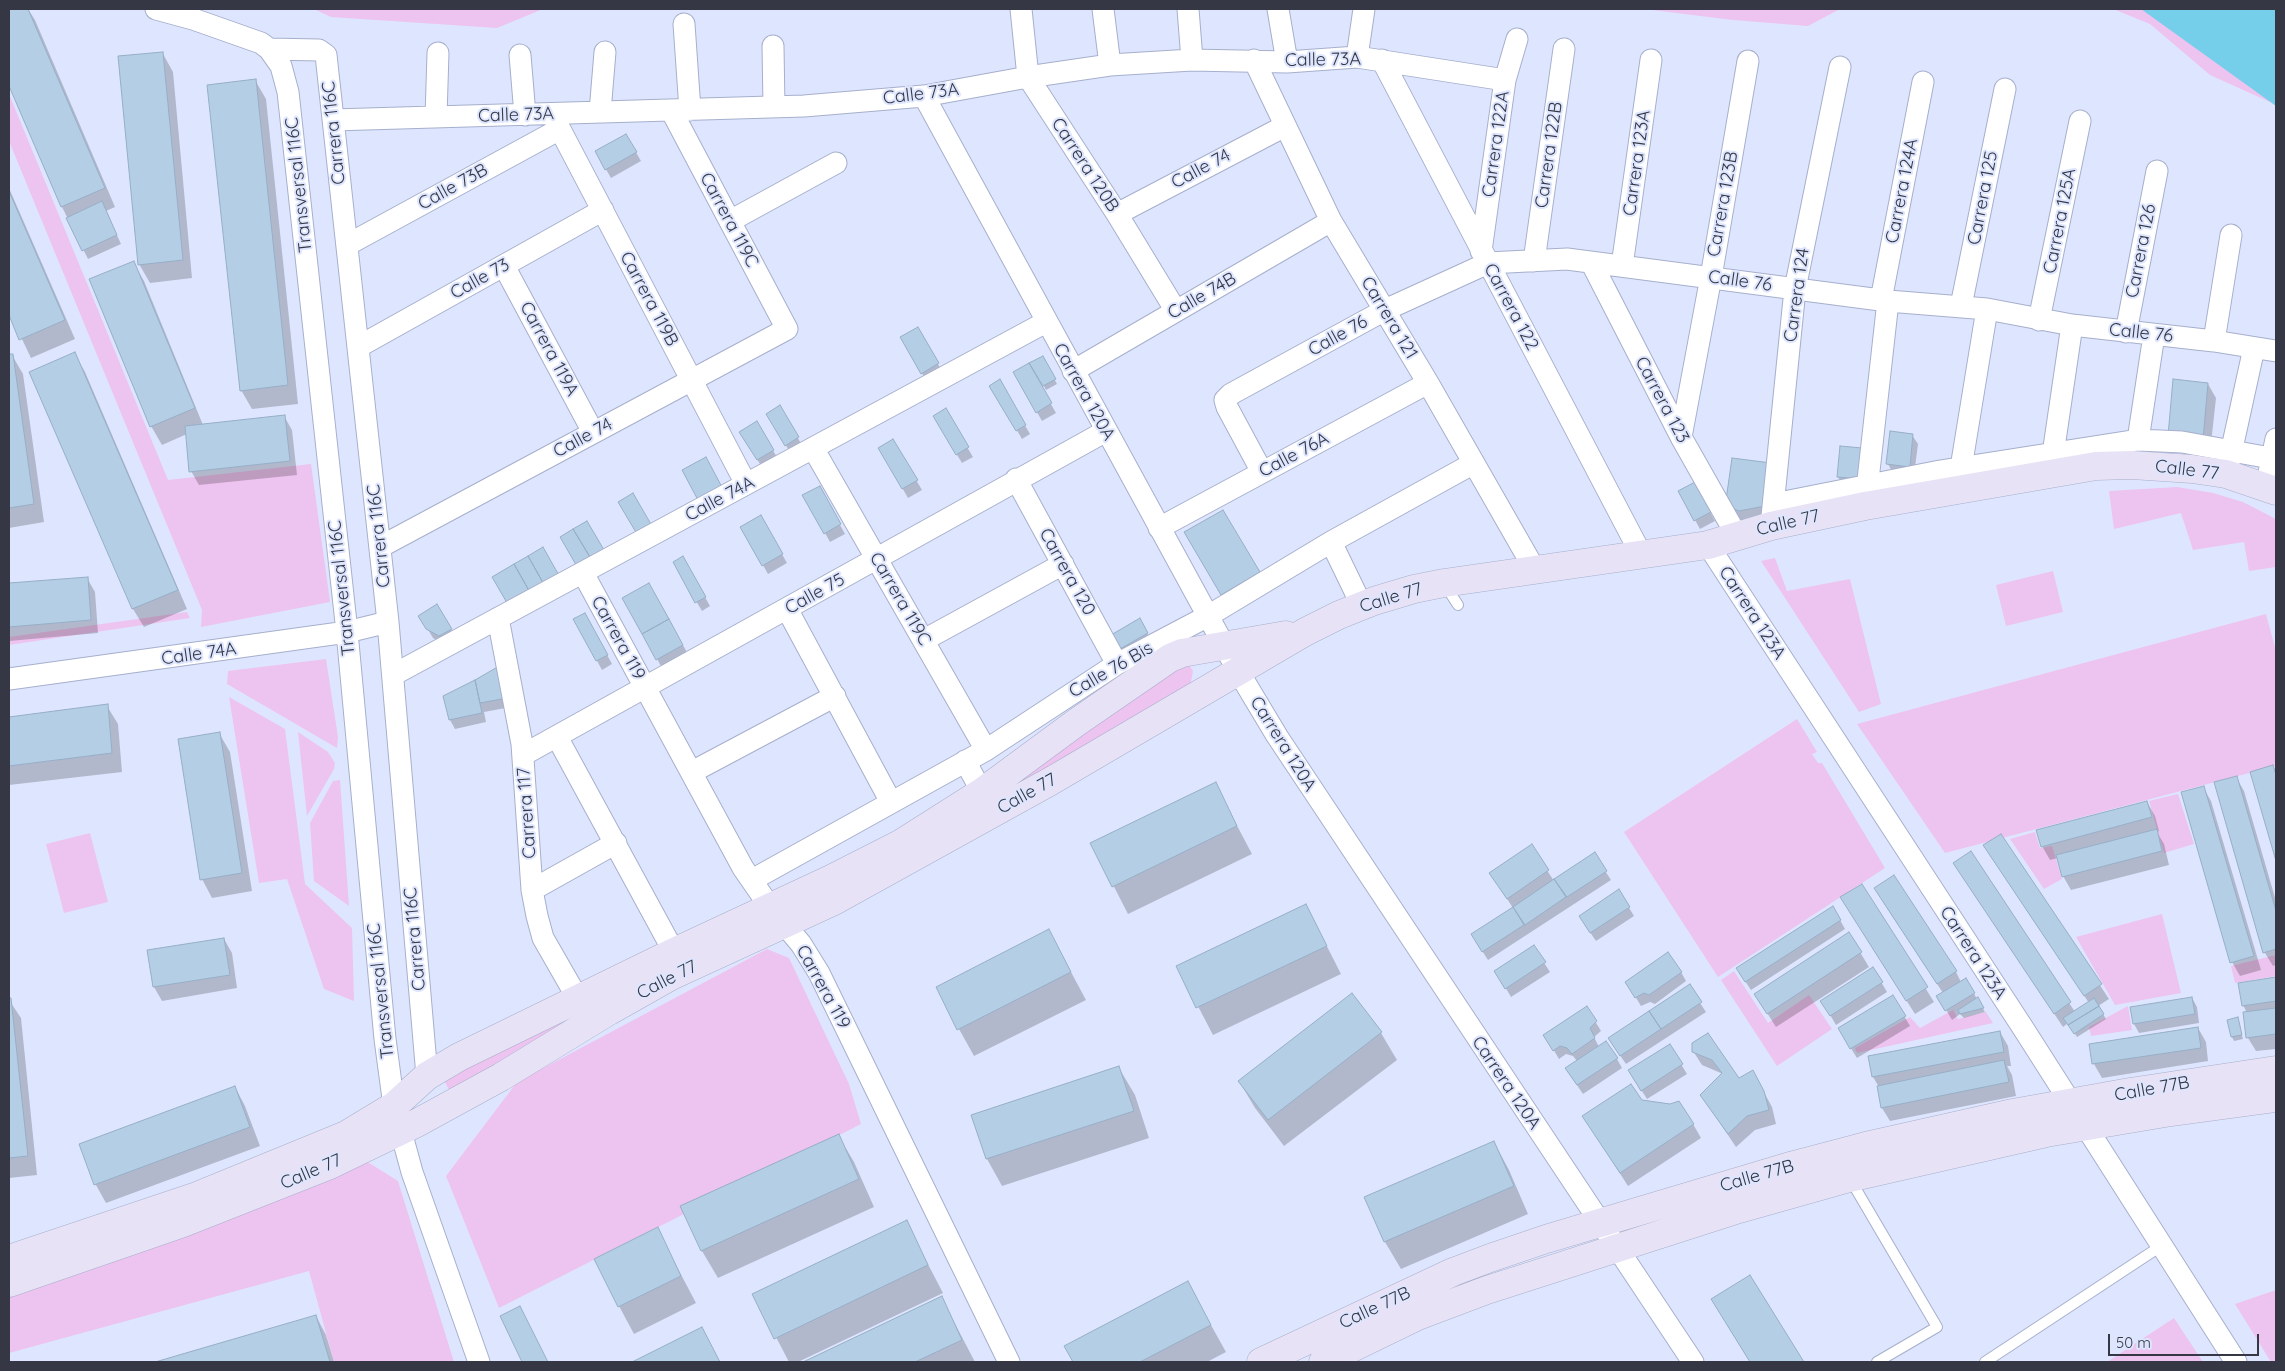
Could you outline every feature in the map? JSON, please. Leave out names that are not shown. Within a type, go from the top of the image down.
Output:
[{"type":"street","points":[[156,9],[194,19],[261,43],[269,49]]},
{"type":"street","name":"Carrera 120B","points":[[1021,9],[1028,77],[1117,214],[1176,311]]},
{"type":"street","points":[[1103,9],[1110,65]]},
{"type":"street","points":[[1188,9],[1192,60]]},
{"type":"street","points":[[1278,9],[1287,62]]},
{"type":"street","points":[[1357,57],[1364,9]]},
{"type":"street","name":"Carrera 119C","points":[[684,24],[680,110],[730,221],[787,329]]},
{"type":"street","name":"Carrera 122A","points":[[1484,257],[1505,80],[1517,39]]},
{"type":"street","points":[[773,46],[774,107]]},
{"type":"street","name":"Carrera 116C","points":[[269,49],[323,52],[326,55],[388,622],[427,1076]]},
{"type":"street","name":"Transversal 116C","points":[[269,49],[281,66],[288,92],[347,632],[385,1039],[398,1119]]},
{"type":"street","name":"Carrera 122B","points":[[1534,261],[1564,49]]},
{"type":"street","points":[[600,112],[605,52]]},
{"type":"street","points":[[436,117],[438,53]]},
{"type":"street","points":[[520,55],[525,115]]},
{"type":"street","name":"Calle 73A","points":[[333,120],[525,115],[556,121],[600,112],[774,107],[924,96],[1028,77],[1110,65],[1192,60],[1287,62],[1357,57],[1505,80]]},
{"type":"street","name":"Carrera 121","points":[[1254,60],[1331,220],[1428,383],[1534,570]]},
{"type":"street","name":"Carrera 122","points":[[1382,60],[1641,554]]},
{"type":"street","name":"Carrera 123A","points":[[1622,266],[1651,60]]},
{"type":"street","name":"Carrera 123B","points":[[1681,437],[1711,278],[1748,60]]},
{"type":"street","name":"Carrera 124","points":[[1772,515],[1795,289],[1840,67]]},
{"type":"street","name":"Carrera 124A","points":[[1866,495],[1885,300],[1923,82]]},
{"type":"street","name":"Carrera 125","points":[[1961,306],[2005,89]]},
{"type":"street","name":"Carrera 120A","points":[[924,96],[1238,671],[1330,818],[1693,1362]]},
{"type":"street","name":"Carrera 119B","points":[[556,121],[746,484]]},
{"type":"street","name":"Calle 73B","points":[[347,245],[556,121]]},
{"type":"street","name":"Carrera 125A","points":[[2039,320],[2080,121]]},
{"type":"street","name":"Calle 74","points":[[1117,214],[1286,126]]},
{"type":"street","points":[[730,221],[836,163]]},
{"type":"street","name":"Carrera 126","points":[[2126,332],[2157,171]]},
{"type":"street","name":"Calle 73","points":[[358,347],[602,210]]},
{"type":"street","name":"Calle 74B","points":[[1073,371],[1331,220]]},
{"type":"street","points":[[2214,341],[2231,236]]},
{"type":"street","name":"Calle 76","points":[[1262,472],[1226,407],[1225,400],[1231,394],[1484,257],[1534,261],[1567,259],[1885,300],[1987,309],[2072,325],[2214,341],[2276,351]]},
{"type":"street","name":"Carrera 123","points":[[1591,262],[1681,437],[1737,536]]},
{"type":"street","name":"Carrera 119A","points":[[504,266],[593,432]]},
{"type":"street","points":[[1987,309],[1959,479],[2054,454],[2138,440],[2182,442],[2229,462],[2275,452],[2271,489]]},
{"type":"street","name":"Calle 74A","points":[[393,674],[1046,322]]},
{"type":"street","points":[[2054,454],[2072,325]]},
{"type":"street","name":"Calle 74","points":[[380,547],[787,329]]},
{"type":"street","points":[[2138,440],[2154,335]]},
{"type":"street","points":[[2229,462],[2254,348]]},
{"type":"street","name":"Calle 76A","points":[[1159,528],[1428,383]]},
{"type":"street","name":"Calle 75","points":[[523,755],[646,688],[1016,479],[1106,431]]},
{"type":"street","name":"Carrera 119C","points":[[813,448],[986,750]]},
{"type":"street","name":"Calle 77","points":[[9,1283],[183,1223],[322,1168],[398,1119],[427,1076],[459,1057],[674,952],[778,916],[834,901],[1035,790],[1305,632],[1362,606],[1414,589],[1451,594],[1534,570],[1708,545],[1737,536],[1772,515],[1866,495],[1959,479],[2096,466],[2159,466],[2229,462],[2271,489]]},
{"type":"street","name":"Calle 76 Bis","points":[[752,880],[986,750],[1117,664],[1208,616],[1331,542],[1474,463]]},
{"type":"street","name":"Carrera 120","points":[[1016,479],[1117,664]]},
{"type":"street","points":[[1331,542],[1362,606]]},
{"type":"street","name":"Carrera 123A","points":[[1708,545],[2086,1127],[2236,1362]]},
{"type":"street","points":[[924,640],[1063,564]]},
{"type":"street","name":"Carrera 119","points":[[583,573],[752,880],[810,956],[1009,1362]]},
{"type":"street","points":[[787,609],[891,802]]},
{"type":"street","name":"Carrera 117","points":[[498,618],[523,755],[532,890],[543,938],[578,999]]},
{"type":"street","name":"Calle 74A","points":[[9,679],[347,632],[388,622]]},
{"type":"street","name":"Calle 77","points":[[9,1259],[165,1208],[247,1177],[346,1135],[398,1119],[501,1077],[609,1011],[778,916],[829,880],[900,844],[982,792],[1170,658],[1182,653],[1305,632]]},
{"type":"street","points":[[1089,681],[1102,705]]},
{"type":"street","points":[[692,772],[835,696]]},
{"type":"street","points":[[557,737],[674,952]]},
{"type":"street","points":[[965,761],[982,792]]},
{"type":"street","points":[[532,890],[616,843]]},
{"type":"street","name":"Calle 77B","points":[[1261,1362],[1453,1272],[1546,1239],[1794,1165],[1866,1146],[2013,1113],[2228,1076],[2276,1070]]},
{"type":"street","name":"Calle 77B","points":[[1323,1362],[1418,1316],[1502,1285],[1739,1209],[1849,1178],[1984,1146],[2086,1127],[2276,1098]]},
{"type":"street","points":[[398,1119],[412,1172],[479,1362]]},
{"type":"lane","points":[[1849,1178],[1937,1327],[1877,1362]]},
{"type":"lane","points":[[1985,1362],[2161,1246]]},
{"type":"shaded area","points":[[314,9],[543,9],[497,28],[331,17]]},
{"type":"shaded area","points":[[1644,9],[1840,9],[1808,26],[1733,20]]},
{"type":"shaded area","points":[[2113,9],[2276,9],[2272,103],[2210,75],[2150,24]]},
{"type":"shaded area","points":[[9,94],[168,480],[311,464],[330,602],[201,627],[202,610],[9,141]]},
{"type":"shaded area","points":[[2177,487],[2213,493],[2243,502],[2276,519],[2276,567],[2249,571],[2244,542],[2193,550],[2181,513],[2114,529],[2109,491]]},
{"type":"shaded area","points":[[1775,558],[1787,591],[1850,579],[1881,704],[1859,712],[1761,561]]},
{"type":"shaded area","points":[[2053,571],[2063,612],[2006,626],[1996,585]]},
{"type":"shaded area","points":[[187,612],[190,618],[9,645],[9,637]]},
{"type":"shaded area","points":[[2266,614],[2276,651],[2276,766],[1945,853],[1857,724]]},
{"type":"shaded area","points":[[326,659],[338,737],[337,748],[227,684],[228,671]]},
{"type":"shaded area","points":[[1188,663],[1193,671],[1191,682],[1185,691],[951,825],[1078,729]]},
{"type":"shaded area","points":[[229,697],[285,729],[305,884],[352,928],[354,1001],[324,989],[287,879],[259,883]]},
{"type":"shaded area","points":[[1797,719],[1817,752],[1812,754],[1818,763],[1822,763],[1885,868],[1718,977],[1624,832]]},
{"type":"shaded area","points":[[298,732],[328,752],[335,763],[334,769],[307,816]]},
{"type":"shaded area","points":[[340,780],[349,906],[314,881],[310,823],[333,781]]},
{"type":"shaded area","points":[[2178,794],[2194,844],[2164,853],[2149,801]]},
{"type":"shaded area","points":[[2035,832],[2040,848],[2052,846],[2062,879],[2044,889],[2010,839]]},
{"type":"shaded area","points":[[90,833],[108,902],[64,913],[46,844]]},
{"type":"shaded area","points":[[2162,914],[2181,993],[2115,1005],[2076,937]]},
{"type":"shaded area","points":[[767,949],[789,958],[849,1084],[861,1124],[499,1308],[446,1176],[517,1082]]},
{"type":"shaded area","points":[[2276,955],[2276,976],[2235,983],[2231,966]]},
{"type":"shaded area","points":[[1734,971],[1768,1023],[1809,995],[1832,1029],[1777,1066],[1721,980]]},
{"type":"shaded area","points":[[648,973],[451,1094],[442,1076]]},
{"type":"shaded area","points":[[2128,1006],[2132,1030],[2091,1036],[2089,1027]]},
{"type":"shaded area","points":[[1953,1010],[1958,1019],[1986,1012],[1993,1023],[1857,1053],[1855,1048],[1910,1017],[1920,1028]]},
{"type":"shaded area","points":[[366,1161],[398,1181],[454,1362],[334,1362],[309,1271],[9,1353],[9,1293]]},
{"type":"shaded area","points":[[2276,1290],[2276,1362],[2271,1362],[2235,1304]]},
{"type":"shaded area","points":[[2174,1318],[2203,1362],[2107,1362]]},
{"type":"water","points":[[2141,9],[2276,9],[2276,106]]},
{"type":"building","points":[[9,9],[28,9],[105,188],[61,207],[9,86]]},
{"type":"building","points":[[163,52],[183,260],[138,265],[118,56]]},
{"type":"building","points":[[256,79],[288,385],[240,391],[207,85]]},
{"type":"building","points":[[626,134],[637,152],[605,170],[595,151]]},
{"type":"building","points":[[9,191],[65,320],[19,340],[9,315]]},
{"type":"building","points":[[102,201],[117,235],[82,251],[66,218]]},
{"type":"building","points":[[134,261],[195,408],[150,427],[89,279]]},
{"type":"building","points":[[918,327],[939,363],[921,374],[900,337]]},
{"type":"building","points":[[75,352],[178,590],[132,609],[29,372]]},
{"type":"building","points":[[9,354],[13,354],[34,504],[9,508]]},
{"type":"building","points":[[1043,356],[1056,379],[1043,386],[1029,363]]},
{"type":"building","points":[[1029,363],[1052,403],[1036,413],[1013,372]]},
{"type":"building","points":[[1000,379],[1026,425],[1016,431],[989,386]]},
{"type":"building","points":[[2173,379],[2208,383],[2203,440],[2168,436]]},
{"type":"building","points":[[780,405],[799,437],[785,446],[766,414]]},
{"type":"building","points":[[946,408],[969,447],[956,455],[933,416]]},
{"type":"building","points":[[285,415],[290,461],[189,472],[185,426]]},
{"type":"building","points":[[757,421],[774,450],[757,460],[739,432]]},
{"type":"building","points":[[1890,431],[1913,434],[1910,467],[1886,464]]},
{"type":"building","points":[[893,439],[918,480],[902,489],[878,448]]},
{"type":"building","points":[[1840,446],[1862,448],[1859,479],[1837,477]]},
{"type":"building","points":[[706,457],[723,489],[699,502],[682,470]]},
{"type":"building","points":[[1732,458],[1771,463],[1765,506],[1739,511],[1734,509],[1726,500]]},
{"type":"building","points":[[1695,482],[1711,512],[1694,521],[1678,491]]},
{"type":"building","points":[[820,486],[841,524],[824,534],[802,495]]},
{"type":"building","points":[[633,493],[652,526],[637,534],[618,502]]},
{"type":"building","points":[[1223,510],[1260,572],[1221,595],[1184,532]]},
{"type":"building","points":[[761,515],[783,554],[762,566],[740,527]]},
{"type":"building","points":[[587,521],[607,555],[593,562],[573,529]]},
{"type":"building","points":[[573,529],[593,562],[579,570],[560,537]]},
{"type":"building","points":[[543,547],[561,579],[546,588],[528,556]]},
{"type":"building","points":[[528,556],[546,588],[532,596],[514,564]]},
{"type":"building","points":[[683,556],[706,597],[695,603],[673,562]]},
{"type":"building","points":[[514,564],[532,596],[510,608],[492,577]]},
{"type":"building","points":[[88,577],[91,620],[9,627],[9,583]]},
{"type":"building","points":[[649,583],[669,619],[642,634],[622,598]]},
{"type":"building","points":[[437,604],[452,629],[439,636],[426,629],[418,616]]},
{"type":"building","points":[[585,613],[608,655],[596,661],[573,619]]},
{"type":"building","points":[[1140,618],[1148,633],[1120,649],[1111,635]]},
{"type":"building","points":[[669,619],[683,645],[656,660],[642,634]]},
{"type":"building","points":[[501,665],[507,698],[480,703],[475,680]]},
{"type":"building","points":[[475,680],[482,713],[449,720],[443,696]]},
{"type":"building","points":[[108,704],[112,753],[9,766],[9,717]]},
{"type":"building","points":[[220,732],[242,873],[200,880],[178,739]]},
{"type":"building","points":[[2273,765],[2276,775],[2276,861],[2250,772]]},
{"type":"building","points":[[2237,776],[2276,911],[2276,949],[2263,953],[2214,782]]},
{"type":"building","points":[[1216,782],[1237,826],[1112,887],[1090,843]]},
{"type":"building","points":[[2204,786],[2254,956],[2230,963],[2181,792]]},
{"type":"building","points":[[2147,801],[2152,817],[2041,847],[2036,830]]},
{"type":"building","points":[[2157,829],[2162,851],[2062,877],[2056,855]]},
{"type":"building","points":[[2001,834],[2102,984],[2084,996],[1983,845]]},
{"type":"building","points":[[1532,844],[1549,870],[1507,899],[1489,873]]},
{"type":"building","points":[[1971,851],[2071,1002],[2054,1014],[1953,863]]},
{"type":"building","points":[[1595,852],[1607,871],[1567,897],[1554,879]]},
{"type":"building","points":[[1894,875],[1957,971],[1937,984],[1874,888]]},
{"type":"building","points":[[1554,879],[1566,897],[1525,925],[1513,907]]},
{"type":"building","points":[[1862,884],[1928,987],[1906,1001],[1840,897]]},
{"type":"building","points":[[1619,889],[1630,907],[1590,933],[1579,916]]},
{"type":"building","points":[[1306,904],[1327,946],[1196,1008],[1176,966]]},
{"type":"building","points":[[1833,906],[1841,920],[1745,982],[1736,968]]},
{"type":"building","points":[[1513,907],[1524,925],[1482,952],[1471,934]]},
{"type":"building","points":[[1049,929],[1071,972],[957,1030],[936,987]]},
{"type":"building","points":[[1849,932],[1862,952],[1767,1014],[1754,994]]},
{"type":"building","points":[[224,938],[230,975],[153,987],[147,950]]},
{"type":"building","points":[[1534,945],[1546,962],[1505,989],[1494,971]]},
{"type":"building","points":[[1668,952],[1682,972],[1649,995],[1644,993],[1635,998],[1625,982]]},
{"type":"building","points":[[1873,967],[1883,982],[1830,1016],[1820,1001]]},
{"type":"building","points":[[2276,977],[2276,1001],[2242,1006],[2238,983]]},
{"type":"building","points":[[1966,978],[1975,993],[1945,1011],[1936,996]]},
{"type":"building","points":[[1690,984],[1702,1002],[1661,1029],[1649,1011]]},
{"type":"building","points":[[1352,993],[1382,1032],[1268,1120],[1238,1081]]},
{"type":"building","points":[[1893,995],[1906,1016],[1850,1049],[1838,1028]]},
{"type":"building","points":[[1978,997],[1984,1008],[1960,1014],[1958,1010]]},
{"type":"building","points":[[2192,997],[2195,1014],[2133,1024],[2130,1007]]},
{"type":"building","points":[[9,998],[11,998],[28,1156],[9,1158]]},
{"type":"building","points":[[2094,998],[2099,1006],[2068,1025],[2063,1018]]},
{"type":"building","points":[[1587,1006],[1597,1021],[1590,1028],[1595,1038],[1572,1054],[1567,1048],[1560,1046],[1553,1051],[1543,1035]]},
{"type":"building","points":[[2099,1006],[2104,1014],[2074,1034],[2068,1025]]},
{"type":"building","points":[[2276,1008],[2276,1034],[2246,1038],[2243,1012]]},
{"type":"building","points":[[1649,1011],[1661,1029],[1620,1056],[1608,1038]]},
{"type":"building","points":[[2238,1017],[2242,1035],[2231,1037],[2227,1020]]},
{"type":"building","points":[[2198,1027],[2201,1048],[2092,1064],[2089,1044]]},
{"type":"building","points":[[2000,1031],[2004,1052],[1872,1077],[1868,1056]]},
{"type":"building","points":[[1708,1033],[1739,1078],[1753,1070],[1764,1091],[1769,1110],[1747,1116],[1728,1134],[1700,1095],[1722,1073],[1712,1060],[1692,1052],[1692,1043]]},
{"type":"building","points":[[1606,1041],[1618,1058],[1577,1085],[1565,1068]]},
{"type":"building","points":[[1670,1044],[1683,1064],[1641,1091],[1628,1070]]},
{"type":"building","points":[[2004,1060],[2009,1082],[1881,1108],[1877,1086]]},
{"type":"building","points":[[1119,1066],[1134,1111],[986,1159],[971,1115]]},
{"type":"building","points":[[1631,1084],[1642,1100],[1670,1104],[1679,1101],[1694,1124],[1620,1173],[1582,1116]]},
{"type":"building","points":[[235,1086],[250,1127],[94,1185],[79,1144]]},
{"type":"building","points":[[839,1134],[859,1179],[701,1251],[680,1206]]},
{"type":"building","points":[[1494,1141],[1514,1186],[1384,1242],[1364,1197]]},
{"type":"building","points":[[907,1220],[928,1265],[774,1339],[752,1294]]},
{"type":"building","points":[[658,1227],[681,1276],[618,1307],[594,1259]]},
{"type":"building","points":[[1750,1275],[1804,1362],[1750,1362],[1711,1299]]},
{"type":"building","points":[[1188,1281],[1211,1325],[1140,1362],[1073,1362],[1064,1346]]},
{"type":"building","points":[[942,1296],[962,1340],[915,1362],[803,1362]]},
{"type":"building","points":[[520,1306],[548,1362],[522,1362],[500,1316]]},
{"type":"building","points":[[316,1315],[330,1362],[155,1362]]},
{"type":"building","points":[[702,1327],[720,1362],[632,1362]]}]
